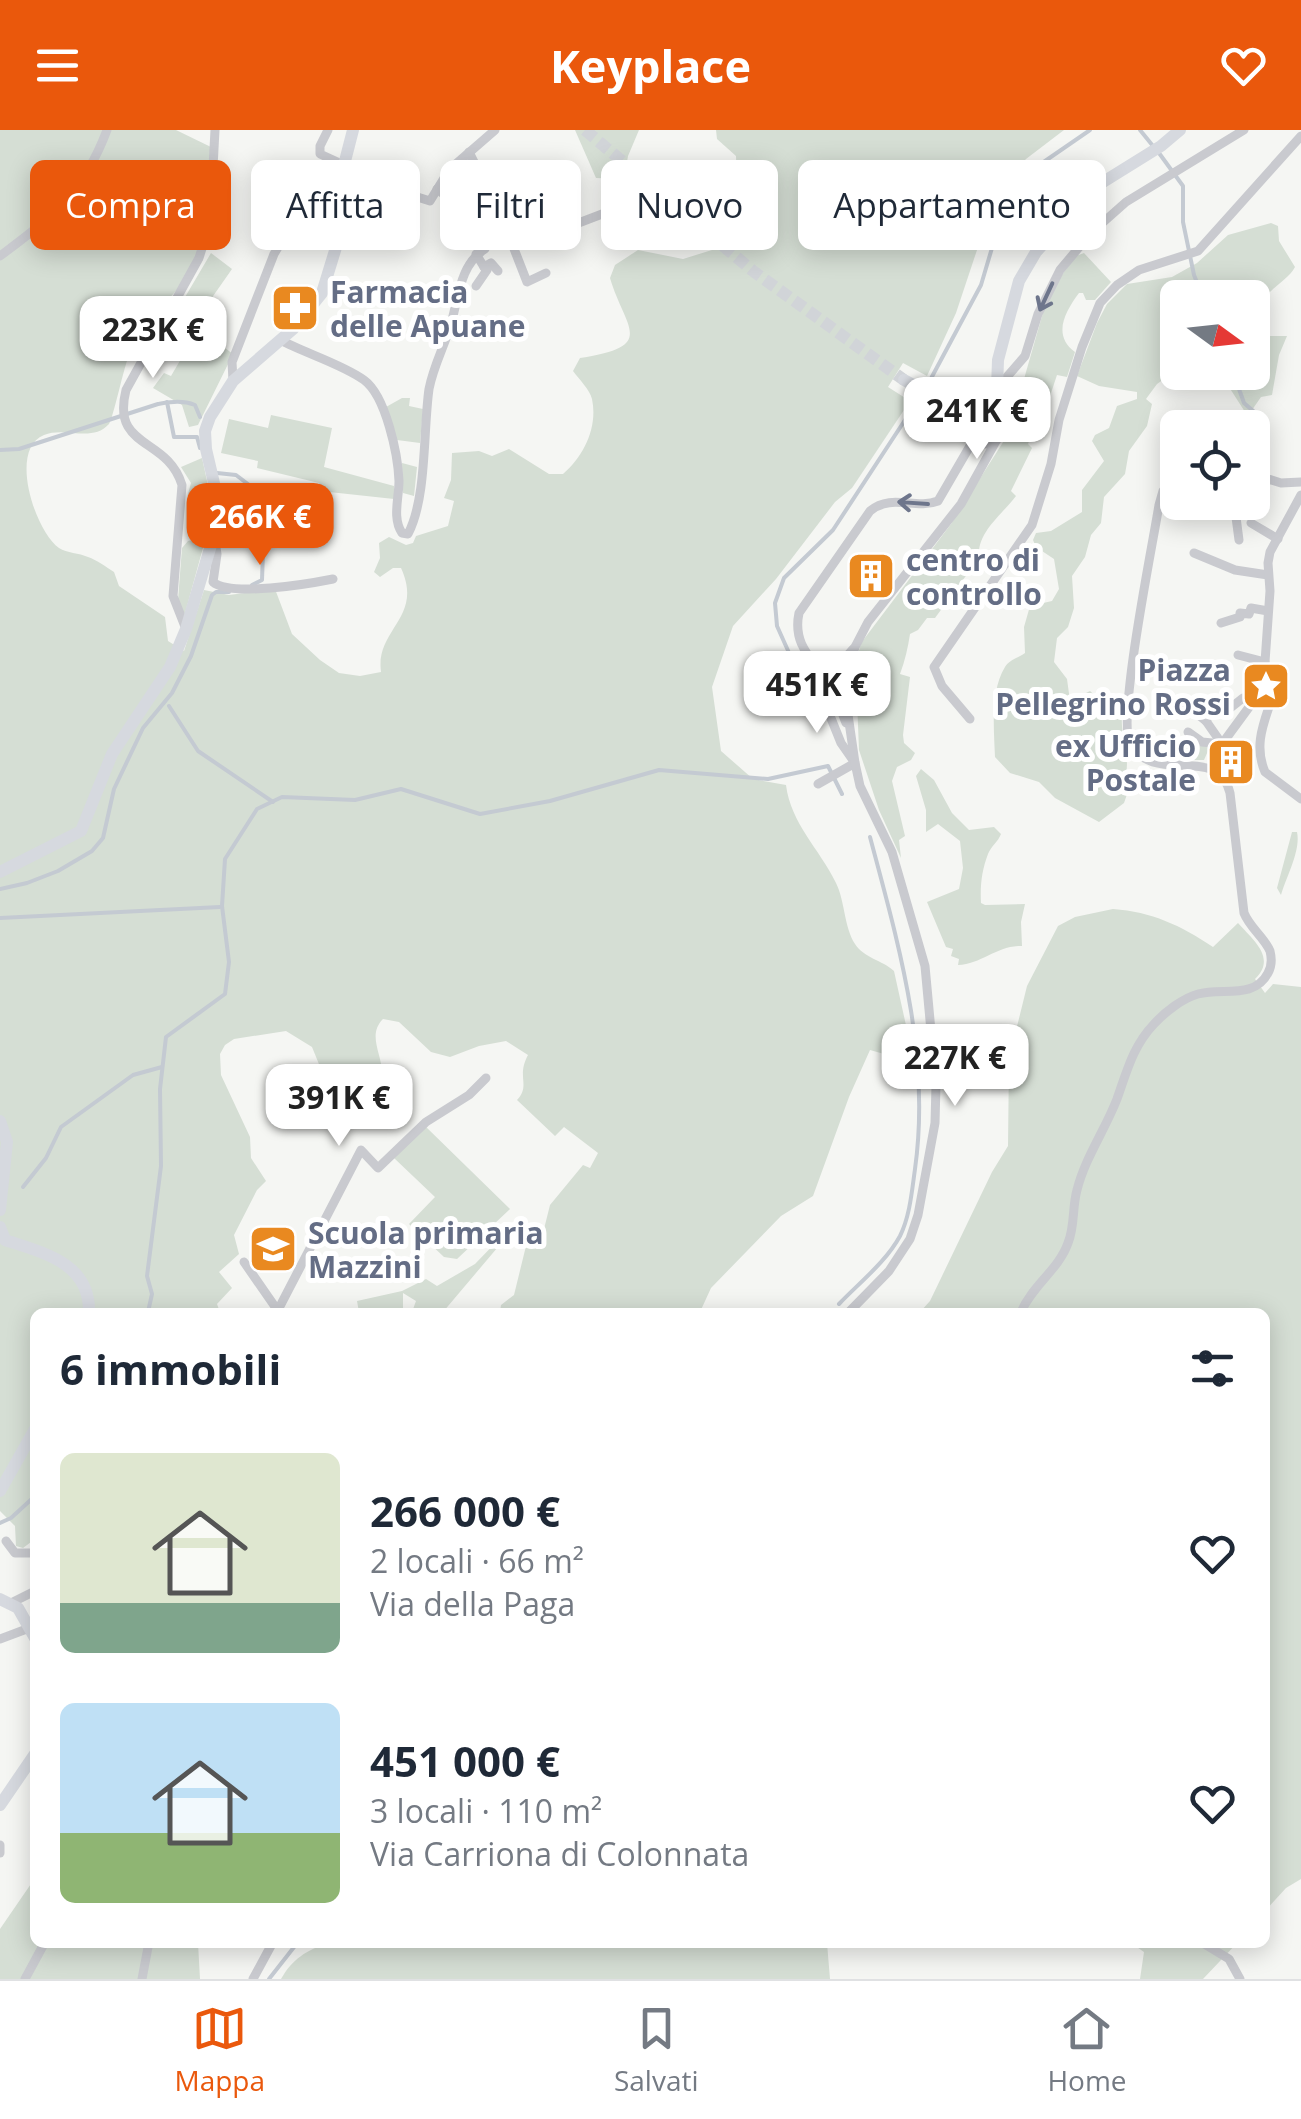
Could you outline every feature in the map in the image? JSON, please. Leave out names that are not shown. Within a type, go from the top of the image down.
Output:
[{"type":"street","points":[[0,256],[51,218],[76,189],[98,156],[107,130]]},
{"type":"street","points":[[186,628],[174,596],[182,486],[178,472],[163,454],[126,427],[121,412],[126,390],[199,258],[210,223],[216,130]]},
{"type":"street","points":[[328,130],[320,154],[333,160]]},
{"type":"street","points":[[345,160],[354,130]]},
{"type":"street","points":[[420,198],[430,201],[449,170],[495,130]]},
{"type":"street","points":[[994,392],[998,360],[1019,281],[1036,252],[1095,187],[1180,130]]},
{"type":"street","points":[[854,742],[830,686],[798,637],[799,613],[862,518],[886,502],[938,501],[967,456],[994,392],[1025,356],[1050,286],[1072,255],[1126,202],[1244,130]]},
{"type":"street","points":[[970,719],[942,686],[934,668],[1032,525],[1051,464],[1059,420],[1100,303],[1139,270],[1198,251],[1301,136]]},
{"type":"street","points":[[469,152],[473,160]]},
{"type":"street","points":[[436,190],[440,193]]},
{"type":"street","points":[[233,381],[232,362],[277,250]]},
{"type":"street","points":[[0,872],[82,831],[112,754],[170,667],[186,628],[214,535],[217,496],[205,431],[216,404],[233,381],[312,309],[322,293],[336,250]]},
{"type":"street","points":[[280,340],[354,374],[373,388],[383,408],[397,460],[396,524],[402,533],[408,534],[423,464],[432,372],[446,339],[458,290],[476,254],[482,250]]},
{"type":"street","points":[[515,250],[527,282],[546,273]]},
{"type":"street","points":[[476,254],[486,270],[476,286]]},
{"type":"street","points":[[484,267],[492,263],[498,271]]},
{"type":"street","points":[[806,654],[827,666],[844,659],[960,504],[1002,428],[924,397],[908,382]]},
{"type":"street","points":[[980,422],[982,444],[996,440]]},
{"type":"street","points":[[1270,480],[1301,482]]},
{"type":"street","points":[[1023,1308],[1066,1250],[1076,1192],[1132,1054],[1154,1024],[1178,1004],[1199,994],[1256,987],[1270,970],[1271,954],[1244,913],[1230,793],[1218,771],[1226,744],[1254,698],[1265,664],[1270,552],[1301,495]]},
{"type":"street","points":[[1160,502],[1129,690],[1126,733],[1137,752],[1147,759],[1218,771]]},
{"type":"street","points":[[1236,520],[1239,540]]},
{"type":"street","points":[[1251,523],[1278,539]]},
{"type":"street","points":[[214,535],[217,554],[213,582],[219,587],[245,591],[333,578]]},
{"type":"street","points":[[1194,553],[1236,570],[1268,575]]},
{"type":"street","points":[[1221,622],[1240,617],[1240,613],[1248,614],[1250,608],[1268,611]]},
{"type":"street","points":[[853,1308],[889,1271],[910,1239],[918,1216],[935,1122],[936,1086],[924,966],[892,852],[860,786],[855,763],[847,688],[854,647]]},
{"type":"street","points":[[1238,655],[1265,664]]},
{"type":"street","points":[[818,686],[840,743],[855,763]]},
{"type":"street","points":[[1206,720],[1216,702],[1229,709],[1243,698],[1272,700],[1260,734],[1262,765],[1265,772],[1301,799]]},
{"type":"street","points":[[1162,702],[1178,714],[1186,704],[1226,744]]},
{"type":"street","points":[[1188,732],[1202,742],[1226,744]]},
{"type":"street","points":[[818,784],[855,763]]},
{"type":"street","points":[[279,1308],[361,1150],[378,1168],[426,1122],[469,1095],[486,1078]]},
{"type":"street","points":[[0,1121],[7,1142],[0,1210]]},
{"type":"street","points":[[0,1227],[6,1240],[69,1264],[89,1293],[90,1308]]},
{"type":"street","points":[[244,1262],[274,1308]]},
{"type":"street","points":[[0,1491],[30,1438]]},
{"type":"street","points":[[6,1541],[16,1554],[30,1553]]},
{"type":"street","points":[[6,1601],[30,1594]]},
{"type":"street","points":[[6,1601],[18,1608],[30,1627]]},
{"type":"street","points":[[0,1639],[30,1633]]},
{"type":"street","points":[[0,1805],[30,1761]]},
{"type":"street","points":[[25,1979],[42,1948]]},
{"type":"street","points":[[142,1979],[148,1948]]},
{"type":"street","points":[[253,1979],[270,1948]]},
{"type":"street","points":[[1211,1948],[1228,1959],[1240,1979]]},
{"type":"shaded area","points":[[0,130],[176,130],[213,148],[212,160],[30,160],[30,250],[201,250],[190,273],[136,341],[109,424],[95,432],[44,435],[33,443],[28,456],[29,490],[50,539],[62,550],[91,558],[114,572],[119,586],[165,617],[168,641],[184,651],[204,590],[229,595],[275,589],[292,634],[339,673],[360,676],[381,672],[385,645],[407,599],[401,568],[393,568],[380,577],[374,572],[380,558],[379,543],[389,537],[406,545],[413,543],[416,536],[448,526],[454,501],[444,498],[451,480],[452,453],[479,451],[492,456],[509,449],[549,474],[563,474],[577,459],[588,440],[593,410],[589,392],[573,371],[580,358],[620,348],[630,333],[610,278],[615,265],[638,250],[683,259],[712,250],[778,250],[778,160],[736,160],[717,139],[716,130],[1064,130],[1025,160],[798,160],[798,250],[977,250],[956,313],[927,376],[903,363],[888,387],[910,401],[852,488],[835,502],[776,579],[733,626],[712,687],[721,751],[753,779],[786,785],[800,824],[836,883],[855,944],[894,971],[911,1048],[901,1063],[870,1050],[813,1196],[781,1216],[711,1288],[702,1308],[501,1308],[514,1295],[526,1246],[543,1233],[550,1205],[583,1165],[590,1168],[598,1153],[564,1127],[555,1136],[517,1100],[523,1090],[528,1055],[506,1041],[450,1057],[431,1052],[399,1022],[383,1019],[376,1032],[382,1077],[374,1084],[354,1089],[333,1086],[325,1079],[312,1047],[286,1031],[234,1039],[220,1054],[221,1075],[250,1137],[251,1158],[266,1181],[257,1190],[234,1235],[239,1254],[219,1272],[232,1288],[217,1304],[218,1308],[30,1308],[30,1543],[23,1548],[16,1546],[15,1526],[0,1511]]},
{"type":"shaded area","points":[[575,130],[639,130],[627,160],[601,160],[601,178],[596,178]]},
{"type":"shaded area","points":[[1271,223],[1278,226],[1279,241],[1295,267],[1270,292],[1270,280],[1160,280],[1160,382],[1146,399],[1152,404],[1147,426],[1129,451],[1125,474],[1104,497],[1101,523],[1091,535],[1085,557],[1072,576],[1074,608],[1068,627],[1057,638],[1054,662],[1067,679],[1070,701],[1090,691],[1122,714],[1126,774],[1133,777],[1124,803],[1099,822],[1055,798],[1039,782],[1010,773],[995,757],[997,687],[1005,667],[1025,653],[1024,627],[1030,606],[1052,601],[1059,589],[1054,559],[1036,547],[1036,533],[1051,531],[1082,512],[1082,490],[1104,461],[1092,441],[1109,428],[1117,406],[1137,399],[1137,392],[1099,386],[1077,376],[1097,323],[1107,304],[1127,284],[1172,277],[1197,263],[1228,235]]},
{"type":"shaded area","points":[[211,253],[232,269],[211,299],[207,313],[217,321],[209,336],[233,354],[198,425],[189,427],[182,405],[153,388],[164,373],[171,376],[195,335],[171,321]]},
{"type":"shaded area","points":[[1084,253],[1111,282],[1095,300],[1086,300],[1079,293],[1069,308],[1062,331],[1075,352],[1067,377],[1057,375],[1048,402],[1043,401],[1028,444],[1032,448],[1011,491],[1016,496],[984,535],[980,562],[974,572],[968,573],[935,618],[927,618],[910,634],[900,674],[910,677],[903,735],[904,743],[915,753],[911,760],[897,767],[892,781],[905,836],[899,840],[901,858],[879,810],[859,750],[857,700],[861,663],[856,662],[861,643],[951,524],[1007,436],[1016,392],[1024,379],[1044,309],[1059,279],[1076,256]]},
{"type":"shaded area","points":[[1270,336],[1287,336],[1279,355],[1272,395],[1261,397],[1252,410],[1244,410],[1231,390],[1270,390]]},
{"type":"shaded area","points":[[410,398],[409,406],[423,409],[420,443],[397,440],[386,407]]},
{"type":"shaded area","points":[[271,415],[332,428],[324,467],[394,486],[394,499],[320,491],[319,483],[257,468],[258,461],[221,453],[229,419],[268,428]]},
{"type":"shaded area","points":[[202,458],[213,508],[194,503],[188,494],[191,483],[181,467]]},
{"type":"shaded area","points":[[402,463],[417,467],[414,496],[403,493]]},
{"type":"shaded area","points":[[206,537],[184,617],[178,600],[182,548],[188,541]]},
{"type":"shaded area","points":[[1174,734],[1184,739],[1189,734],[1211,744],[1204,760],[1176,760]]},
{"type":"shaded area","points":[[921,769],[934,780],[952,813],[969,830],[994,827],[1001,834],[984,866],[981,903],[1025,904],[1022,946],[1005,948],[967,964],[958,965],[959,959],[951,956],[953,949],[946,947],[927,902],[959,889],[963,868],[960,841],[938,824],[926,832],[926,810],[916,776]]},
{"type":"shaded area","points":[[1292,832],[1297,832],[1297,847],[1281,895],[1277,888]]},
{"type":"shaded area","points":[[1113,909],[1140,913],[1189,932],[1213,947],[1238,923],[1263,957],[1264,964],[1255,979],[1265,993],[1273,984],[1301,987],[1301,1879],[1270,1906],[1270,1308],[924,1308],[1008,1146],[1009,1059],[1027,986],[1058,926],[1075,917]]},
{"type":"shaded area","points":[[425,1126],[510,1209],[457,1259],[444,1257],[409,1224],[435,1197],[394,1158]]},
{"type":"shaded area","points":[[505,1233],[503,1241],[446,1308],[413,1308],[416,1301],[403,1293],[403,1308],[358,1308],[357,1301],[402,1291],[426,1279],[437,1286],[475,1264]]},
{"type":"shaded area","points":[[30,1885],[30,1948],[198,1948],[200,1979],[0,1979],[0,1929]]},
{"type":"shaded area","points":[[827,1948],[830,1979],[281,1979],[290,1966],[313,1949]]},
{"type":"shaded area","points":[[1138,1948],[1232,1948],[1203,1979],[1140,1979],[1144,1952]]},
{"type":"waterway","points":[[927,386],[981,285],[1000,221],[1018,187],[1032,170],[1090,130]]},
{"type":"waterway","points":[[1140,130],[1153,146]]},
{"type":"waterway","points":[[1159,153],[1183,186],[1183,222],[1196,280]]},
{"type":"waterway","points":[[1239,390],[1244,403],[1252,410]]},
{"type":"waterway","points":[[812,708],[808,686],[777,626],[775,603],[784,578],[833,530],[922,394]]},
{"type":"waterway","points":[[167,402],[174,437],[197,437],[200,448]]},
{"type":"waterway","points":[[0,450],[19,449],[158,404],[190,403],[200,417]]},
{"type":"waterway","points":[[217,473],[236,475],[265,497],[262,580],[252,585]]},
{"type":"waterway","points":[[0,889],[58,871],[92,851],[103,838],[114,789],[143,728],[172,693],[191,656],[212,595],[229,592]]},
{"type":"waterway","points":[[169,706],[198,751],[273,802]]},
{"type":"waterway","points":[[149,1308],[152,1294],[147,1276],[161,1166],[160,1089],[166,1037],[225,994],[229,962],[222,906],[225,859],[257,809],[282,797],[355,800],[401,789],[480,814],[550,801],[659,770],[768,779],[828,766],[842,794]]},
{"type":"waterway","points":[[839,1304],[880,1263],[900,1236],[910,1203],[919,1126],[919,1084],[909,1001],[870,837]]},
{"type":"waterway","points":[[0,918],[220,907]]},
{"type":"waterway","points":[[23,1187],[46,1158],[61,1127],[133,1075],[162,1067]]},
{"type":"waterway","points":[[0,1523],[30,1501]]},
{"type":"waterway","points":[[269,1979],[293,1948]]},
{"type":"tunnel","points":[[585,130],[753,271],[904,380]]},
{"type":"place","name":"Farmacia delle Apuane","points":[[295,308]]},
{"type":"place","name":"centro di controllo","points":[[871,576]]},
{"type":"place","name":"Piazza Pellegrino Rossi","points":[[1266,686]]},
{"type":"place","name":"ex Ufficio Postale","points":[[1231,762]]},
{"type":"place","name":"Scuola primaria Mazzini","points":[[273,1249]]}]
